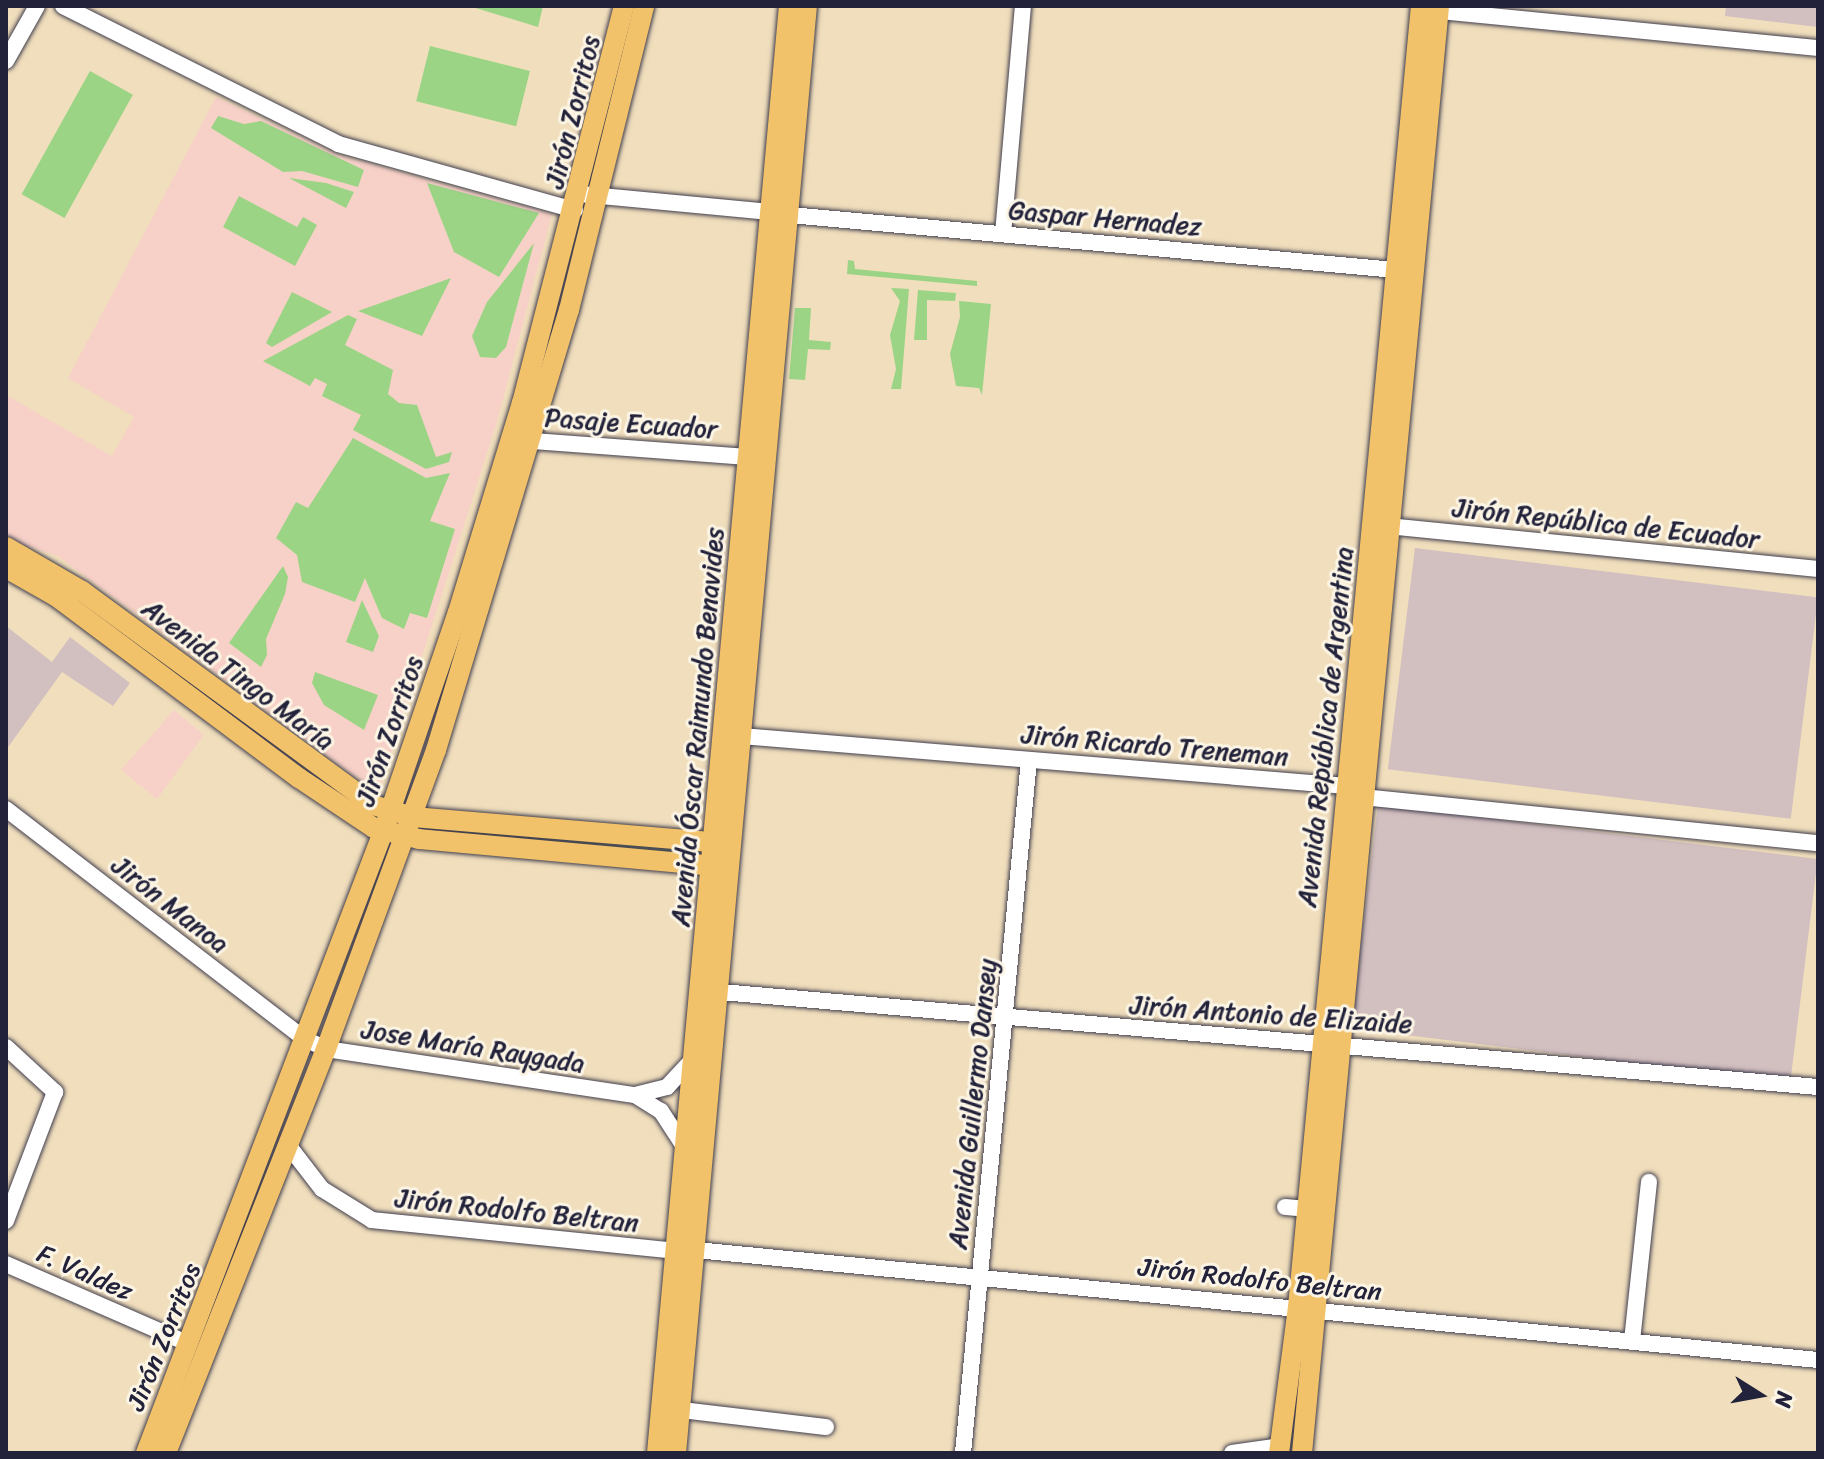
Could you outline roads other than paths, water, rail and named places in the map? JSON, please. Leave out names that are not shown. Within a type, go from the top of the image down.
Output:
[{"type":"main road","name":"Jirón Zorritos","points":[[585,200],[624,6]]},
{"type":"main road","name":"Jirón Zorritos","points":[[166,1453],[326,1049],[413,817],[522,440],[585,200],[644,6]]},
{"type":"main road","name":"Avenida Óscar Raimundo Benavides","points":[[676,1453],[681,1410],[686,1150],[695,1058],[723,867],[780,213],[789,6]]},
{"type":"main road","name":"Avenida Óscar Raimundo Benavides","points":[[734,736],[746,457],[807,6]]},
{"type":"main road","name":"Avenida República de Argentina","points":[[1280,1449],[1306,1308],[1430,8]]},
{"type":"main road","name":"Jirón Zorritos","points":[[146,1453],[387,822],[522,440]]},
{"type":"main road","name":"Avenida Tingo María","points":[[6,547],[78,588],[352,792],[405,838],[723,867]]},
{"type":"main road","name":"Avenida Tingo María","points":[[6,568],[57,597],[348,814],[387,822],[413,817],[725,843]]},
{"type":"main road","name":"Avenida Óscar Raimundo Benavides","points":[[657,1453],[721,992],[723,867]]},
{"type":"main road","name":"Avenida República de Argentina","points":[[1302,1453],[1307,1209],[1330,1044]]},
{"type":"street","points":[[6,61],[37,6]]},
{"type":"street","name":"Gaspar Hernadez","points":[[63,6],[338,144],[585,200],[780,213],[1406,271]]},
{"type":"street","points":[[1003,234],[1023,6]]},
{"type":"street","points":[[1430,8],[1818,48]]},
{"type":"street","name":"Pasaje Ecuador","points":[[522,440],[746,457]]},
{"type":"street","name":"Jirón República de Ecuador","points":[[1381,525],[1818,569]]},
{"type":"street","name":"Jirón Ricardo Treneman","points":[[734,736],[1029,760],[1355,792],[1818,843]]},
{"type":"street","name":"Avenida Guillermo Dansey","points":[[963,1453],[1029,760]]},
{"type":"street","name":"Jirón Manoa","points":[[6,809],[305,1039]]},
{"type":"street","name":"Jirón Antonio de Elizaide","points":[[721,992],[1006,1020],[1330,1044],[1818,1087]]},
{"type":"street","name":"Jose María Raygada","points":[[305,1039],[326,1049],[635,1095],[667,1087],[695,1058]]},
{"type":"street","points":[[6,1047],[55,1092],[8,1211]]},
{"type":"street","name":"Jose María Raygada","points":[[635,1095],[661,1111],[686,1150]]},
{"type":"street","name":"Jirón Rodolfo Beltran","points":[[288,1145],[322,1189],[372,1220],[1306,1308],[1818,1360]]},
{"type":"street","points":[[1632,1341],[1649,1182]]},
{"type":"street","points":[[1285,1207],[1307,1209]]},
{"type":"street","name":"F. Valdez","points":[[6,1264],[189,1344]]},
{"type":"street","points":[[681,1410],[826,1427]]},
{"type":"street","points":[[1232,1453],[1280,1449]]}]
